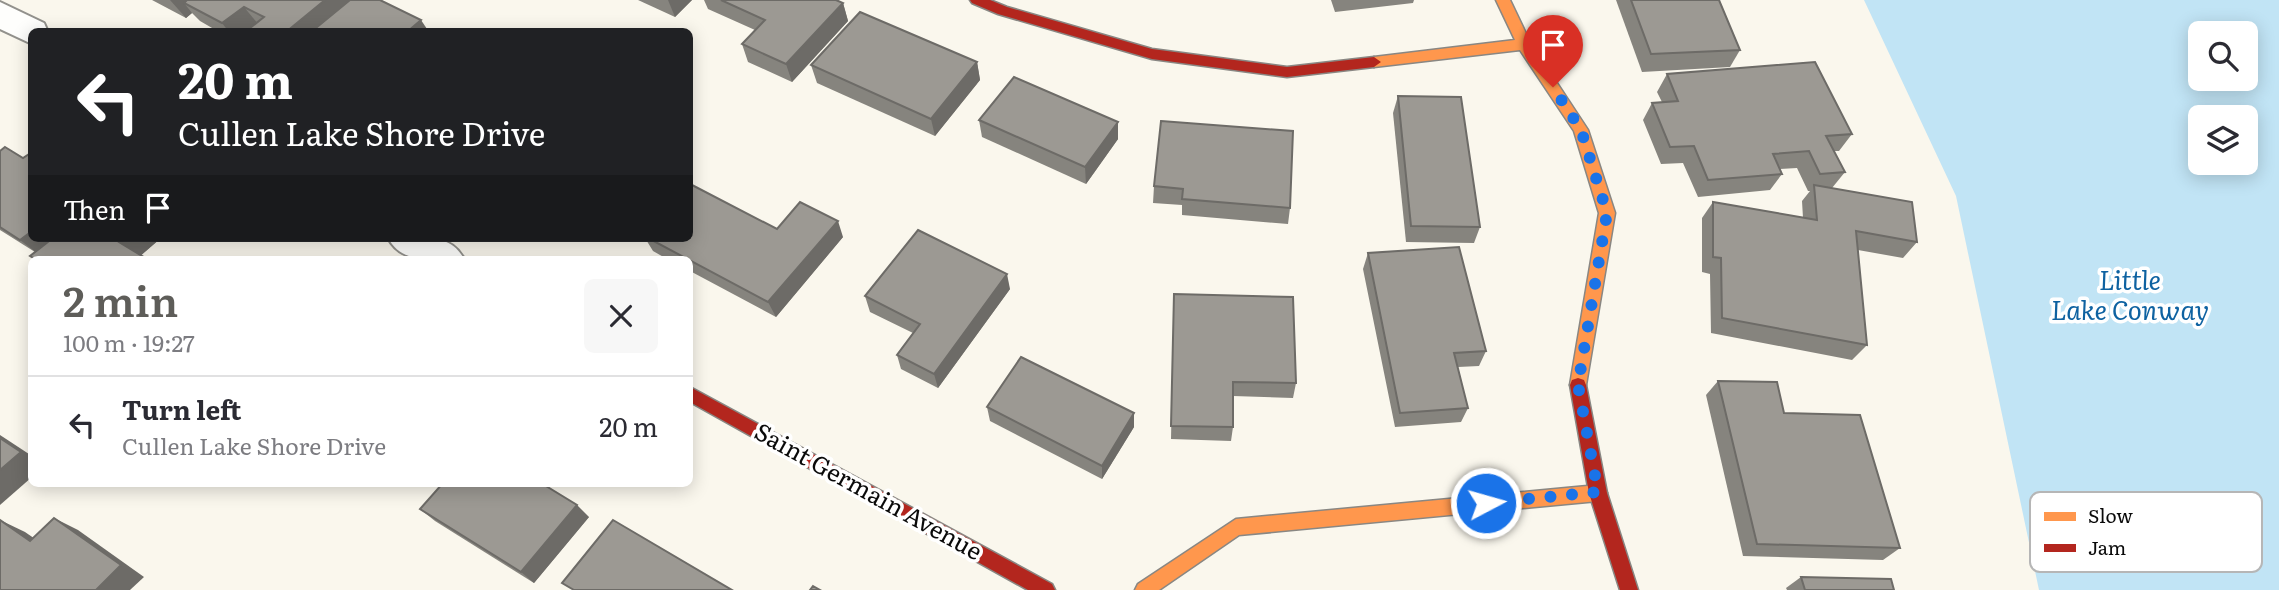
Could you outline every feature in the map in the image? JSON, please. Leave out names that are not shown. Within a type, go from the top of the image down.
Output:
[{"type":"street","points":[[977,0],[1152,54],[1287,72],[1524,44]]},
{"type":"street","points":[[1503,0],[1524,44],[1581,130],[1607,213],[1578,385],[1598,492],[1629,590]]},
{"type":"street","points":[[0,14],[28,30]]},
{"type":"street","points":[[414,242],[440,256]]},
{"type":"street","name":"Saint Germain Avenue","points":[[693,396],[1046,590]]},
{"type":"street","points":[[1144,590],[1236,527],[1598,492]]},
{"type":"water","name":"Little Lake Conway","points":[[1864,0],[2279,0],[2279,590],[2039,590],[2035,572],[2262,572],[2262,492],[2030,492],[2030,547],[1956,196]]},
{"type":"building","points":[[187,0],[325,0],[291,28],[250,28],[264,17],[244,7],[222,23],[184,3]]},
{"type":"building","points":[[350,0],[380,0],[421,20],[412,28],[316,28]]},
{"type":"building","points":[[721,0],[836,0],[843,3],[786,64],[742,44],[765,20]]},
{"type":"building","points":[[1631,0],[1719,0],[1740,50],[1651,54]]},
{"type":"building","points":[[860,12],[977,62],[931,119],[811,65]]},
{"type":"building","points":[[1815,62],[1852,134],[1826,136],[1845,172],[1820,174],[1809,151],[1773,154],[1782,174],[1708,180],[1694,146],[1670,147],[1652,103],[1678,101],[1667,74]]},
{"type":"building","points":[[1014,77],[1118,122],[1085,167],[979,120]]},
{"type":"building","points":[[1398,96],[1461,97],[1480,227],[1411,226]]},
{"type":"building","points":[[1161,121],[1293,131],[1290,208],[1182,199],[1183,189],[1154,186]]},
{"type":"building","points":[[5,147],[23,158],[28,155],[28,234],[20,240],[0,227],[0,151]]},
{"type":"building","points":[[1814,185],[1912,202],[1917,242],[1856,231],[1867,345],[1722,318],[1721,258],[1713,257],[1713,202],[1817,220]]},
{"type":"building","points":[[693,186],[777,229],[800,202],[838,221],[768,302],[693,262],[693,256],[682,256],[656,242],[693,242]]},
{"type":"building","points":[[918,230],[1007,274],[934,374],[897,355],[920,324],[865,296]]},
{"type":"building","points":[[48,242],[119,242],[142,256],[30,256]]},
{"type":"building","points":[[1459,247],[1486,351],[1454,353],[1468,408],[1400,413],[1368,253]]},
{"type":"building","points":[[1174,294],[1293,297],[1296,383],[1233,382],[1233,427],[1171,426]]},
{"type":"building","points":[[1021,357],[1134,413],[1102,466],[987,407]]},
{"type":"building","points":[[1718,381],[1777,382],[1784,413],[1860,415],[1900,548],[1757,544]]},
{"type":"building","points":[[0,438],[21,452],[0,470]]},
{"type":"building","points":[[439,487],[548,487],[577,505],[521,572],[420,509]]},
{"type":"building","points":[[54,518],[121,565],[96,590],[0,590],[0,520],[30,541]]},
{"type":"building","points":[[613,520],[732,590],[574,590],[562,583]]},
{"type":"building","points":[[1801,577],[1891,579],[1894,590],[1805,590]]},
{"type":"traffic: slow","points":[[1503,0],[1524,44],[1581,130],[1607,213],[1578,385]]},
{"type":"traffic: slow","points":[[1374,62],[1524,44]]},
{"type":"traffic: slow","points":[[1144,590],[1236,527],[1598,493]]},
{"type":"traffic: jam","points":[[977,0],[1003,11],[1152,54],[1287,72],[1374,62]]},
{"type":"traffic: jam","points":[[1578,385],[1598,493],[1629,590]]},
{"type":"traffic: jam","points":[[693,396],[1046,590]]},
{"type":"route","points":[[1486,503],[1598,492],[1578,385],[1607,213],[1581,130],[1553,87]]}]
